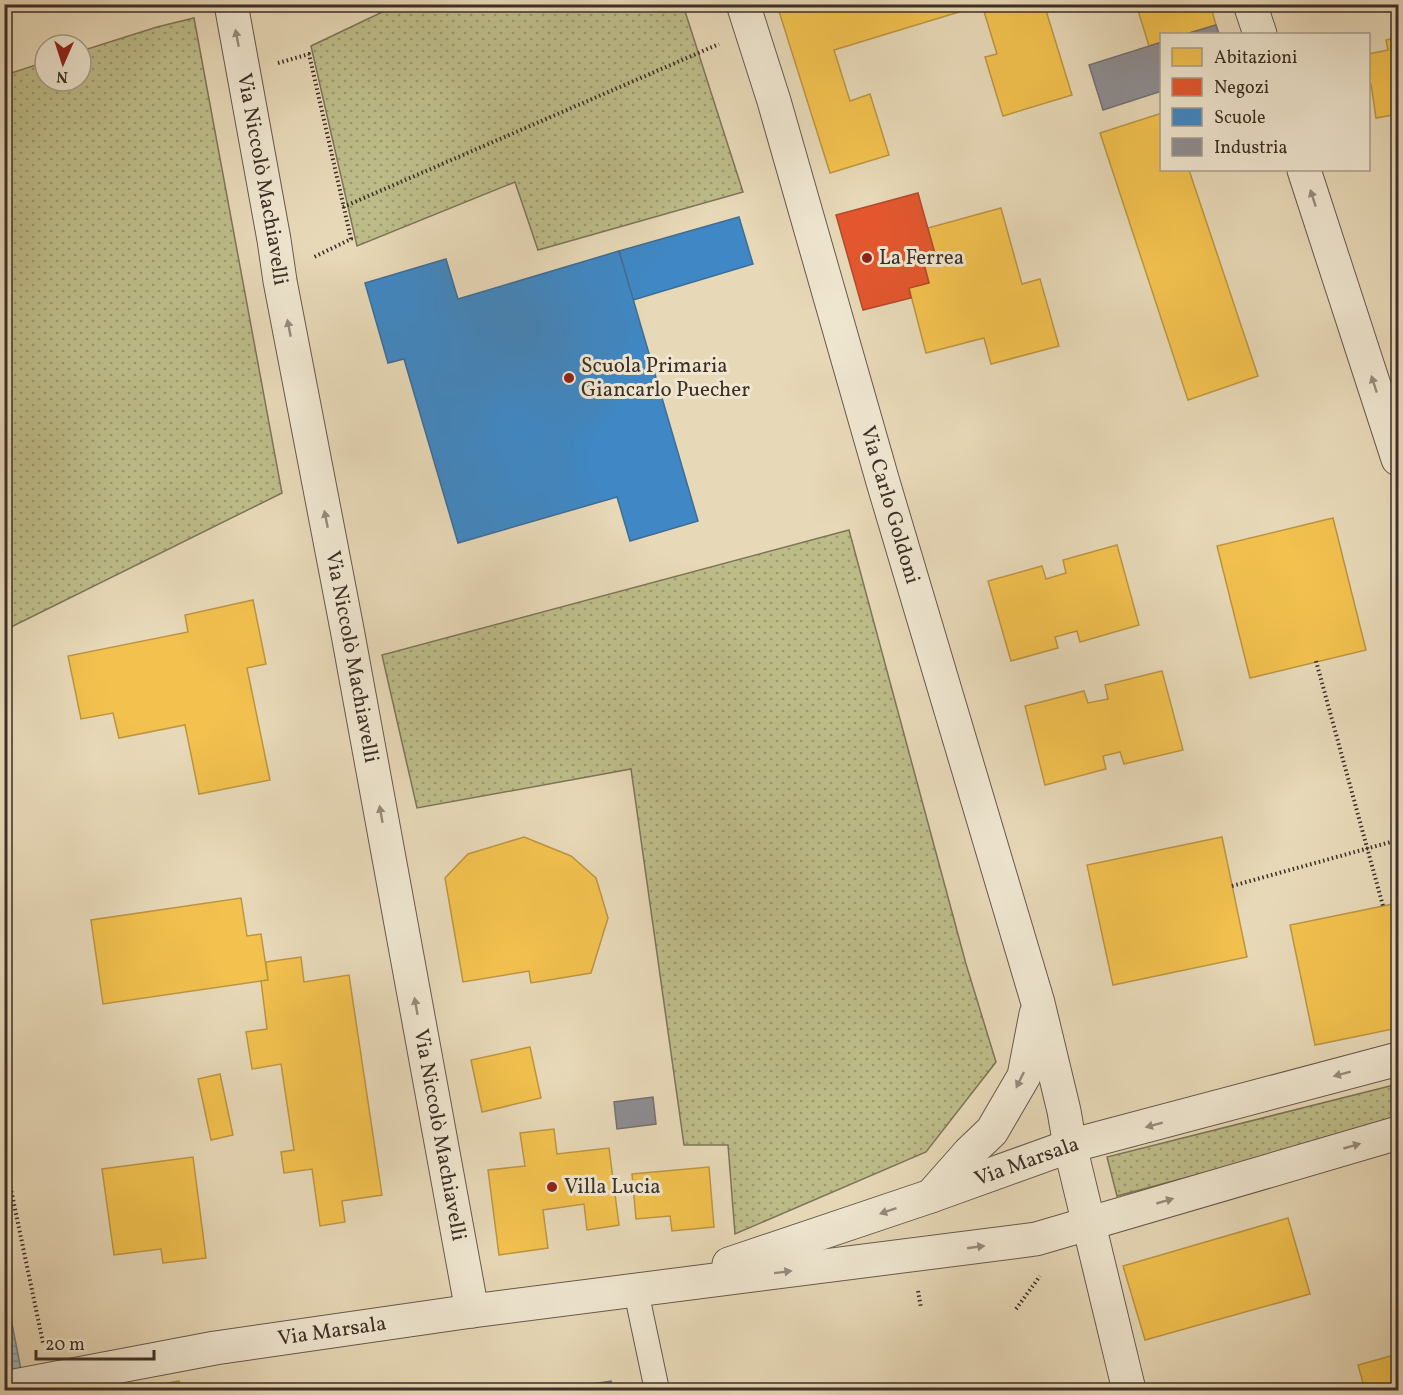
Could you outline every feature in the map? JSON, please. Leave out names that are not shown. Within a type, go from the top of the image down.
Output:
[{"type":"street","name":"Via Niccolò Machiavelli","points":[[231,4],[280,281],[347,629],[472,1311]]},
{"type":"street","points":[[1250,4],[1260,33]]},
{"type":"street","name":"Via Carlo Goldoni","points":[[748,17],[1038,1003],[1129,1390]]},
{"type":"street","points":[[1304,171],[1398,459]]},
{"type":"street","name":"Via Carlo Goldoni","points":[[931,1196],[992,1131],[1024,1076],[1038,1003]]},
{"type":"street","name":"Via Marsala","points":[[649,1289],[931,1196],[1070,1146],[1398,1059]]},
{"type":"street","name":"Via Marsala","points":[[27,1383],[215,1348],[472,1311],[1036,1239],[1398,1133]]},
{"type":"lane","points":[[649,1289],[657,1390]]},
{"type":"path","points":[[343,207],[748,17]]},
{"type":"path","points":[[276,51],[278,63],[309,54],[351,239],[314,256],[313,270],[280,281]]},
{"type":"path","points":[[1316,662],[1383,906]]},
{"type":"path","points":[[1232,886],[1398,840]]},
{"type":"path","points":[[4,1156],[27,1383]]},
{"type":"shaded area","points":[[399,4],[683,5],[743,192],[538,250],[515,182],[357,246],[311,46]]},
{"type":"shaded area","points":[[194,18],[282,493],[5,630],[5,75],[33,66],[33,93],[93,93],[93,47]]},
{"type":"shaded area","points":[[849,530],[966,964],[996,1062],[926,1152],[735,1234],[728,1145],[684,1145],[631,769],[417,808],[382,655]]},
{"type":"shaded area","points":[[1398,1084],[1398,1121],[1117,1196],[1107,1157]]},
{"type":"water","points":[[4,1283],[25,1390],[5,1390]]},
{"type":"building: Abitazioni","points":[[1044,4],[1072,95],[1003,116],[985,57],[997,54],[982,5],[834,50],[850,101],[870,94],[889,155],[830,173],[777,5]]},
{"type":"building: Abitazioni","points":[[1136,4],[1210,4],[1216,25],[1189,33],[1160,33],[1160,43],[1149,46]]},
{"type":"building: Abitazioni","points":[[1398,37],[1398,114],[1376,118],[1370,84],[1370,54],[1388,50],[1386,40]]},
{"type":"building: Abitazioni","points":[[1160,114],[1160,171],[1189,171],[1258,376],[1188,400],[1100,133]]},
{"type":"building: Abitazioni","points":[[1001,208],[1022,284],[1040,279],[1059,346],[991,364],[984,338],[926,353],[909,288],[929,283],[924,264],[937,261],[928,228]]},
{"type":"building: Abitazioni","points":[[1333,518],[1366,650],[1250,678],[1217,546]]},
{"type":"building: Abitazioni","points":[[1117,545],[1139,625],[1080,642],[1077,631],[1055,637],[1058,648],[1011,661],[988,581],[1042,566],[1046,579],[1066,573],[1063,560]]},
{"type":"building: Abitazioni","points":[[253,600],[266,664],[247,668],[270,780],[199,794],[185,725],[119,738],[113,713],[81,719],[68,656],[188,632],[185,615]]},
{"type":"building: Abitazioni","points":[[1162,671],[1183,750],[1124,764],[1120,752],[1103,756],[1106,769],[1045,785],[1025,706],[1084,691],[1088,703],[1108,699],[1105,685]]},
{"type":"building: Abitazioni","points":[[524,837],[571,856],[596,878],[608,918],[591,973],[531,983],[529,971],[463,982],[445,878],[468,854]]},
{"type":"building: Abitazioni","points":[[1222,837],[1247,957],[1113,985],[1087,865]]},
{"type":"building: Abitazioni","points":[[241,898],[247,936],[261,934],[268,980],[103,1004],[91,920]]},
{"type":"building: Abitazioni","points":[[1398,903],[1398,1028],[1315,1045],[1290,925]]},
{"type":"building: Abitazioni","points":[[301,957],[304,982],[349,975],[382,1195],[342,1201],[345,1222],[320,1226],[312,1169],[284,1173],[281,1152],[294,1150],[281,1064],[252,1069],[246,1032],[267,1029],[261,981],[268,980],[266,962]]},
{"type":"building: Abitazioni","points":[[530,1047],[541,1098],[482,1112],[471,1060]]},
{"type":"building: Abitazioni","points":[[220,1074],[233,1135],[211,1140],[198,1079]]},
{"type":"building: Abitazioni","name":"Villa Lucia","points":[[554,1129],[557,1154],[609,1148],[619,1225],[587,1230],[584,1204],[543,1210],[548,1248],[499,1255],[488,1170],[525,1166],[520,1133]]},
{"type":"building: Abitazioni","points":[[193,1157],[206,1258],[163,1263],[161,1249],[114,1255],[102,1169]]},
{"type":"building: Abitazioni","points":[[709,1167],[714,1227],[672,1231],[670,1216],[636,1219],[632,1174]]},
{"type":"building: Abitazioni","points":[[1288,1218],[1310,1294],[1145,1340],[1123,1266]]},
{"type":"building: Abitazioni","points":[[1398,1354],[1398,1390],[1365,1390],[1358,1365]]},
{"type":"building: Abitazioni","points":[[179,1381],[181,1390],[133,1390]]},
{"type":"building: Negozi","points":[[918,193],[937,261],[924,264],[929,283],[909,288],[911,298],[863,310],[836,215]]},
{"type":"building: Scuole","points":[[739,217],[753,264],[633,300],[619,251]]},
{"type":"building: Scuole","points":[[619,251],[698,521],[630,541],[617,497],[458,543],[404,359],[388,363],[365,283],[446,259],[458,299]]},
{"type":"building: Industria","points":[[1216,25],[1219,33],[1189,33]]},
{"type":"building: Industria","points":[[1160,43],[1160,92],[1103,110],[1089,65]]},
{"type":"building: Industria","points":[[653,1097],[656,1124],[617,1129],[614,1102]]},
{"type":"building: Industria","points":[[611,1381],[613,1390],[553,1390]]},
{"type":"place","name":"La Ferrea","points":[[867,258]]},
{"type":"place","name":"Scuola Primaria Giancarlo Puecher","points":[[569,378]]},
{"type":"place","name":"Villa Lucia","points":[[552,1187]]}]
